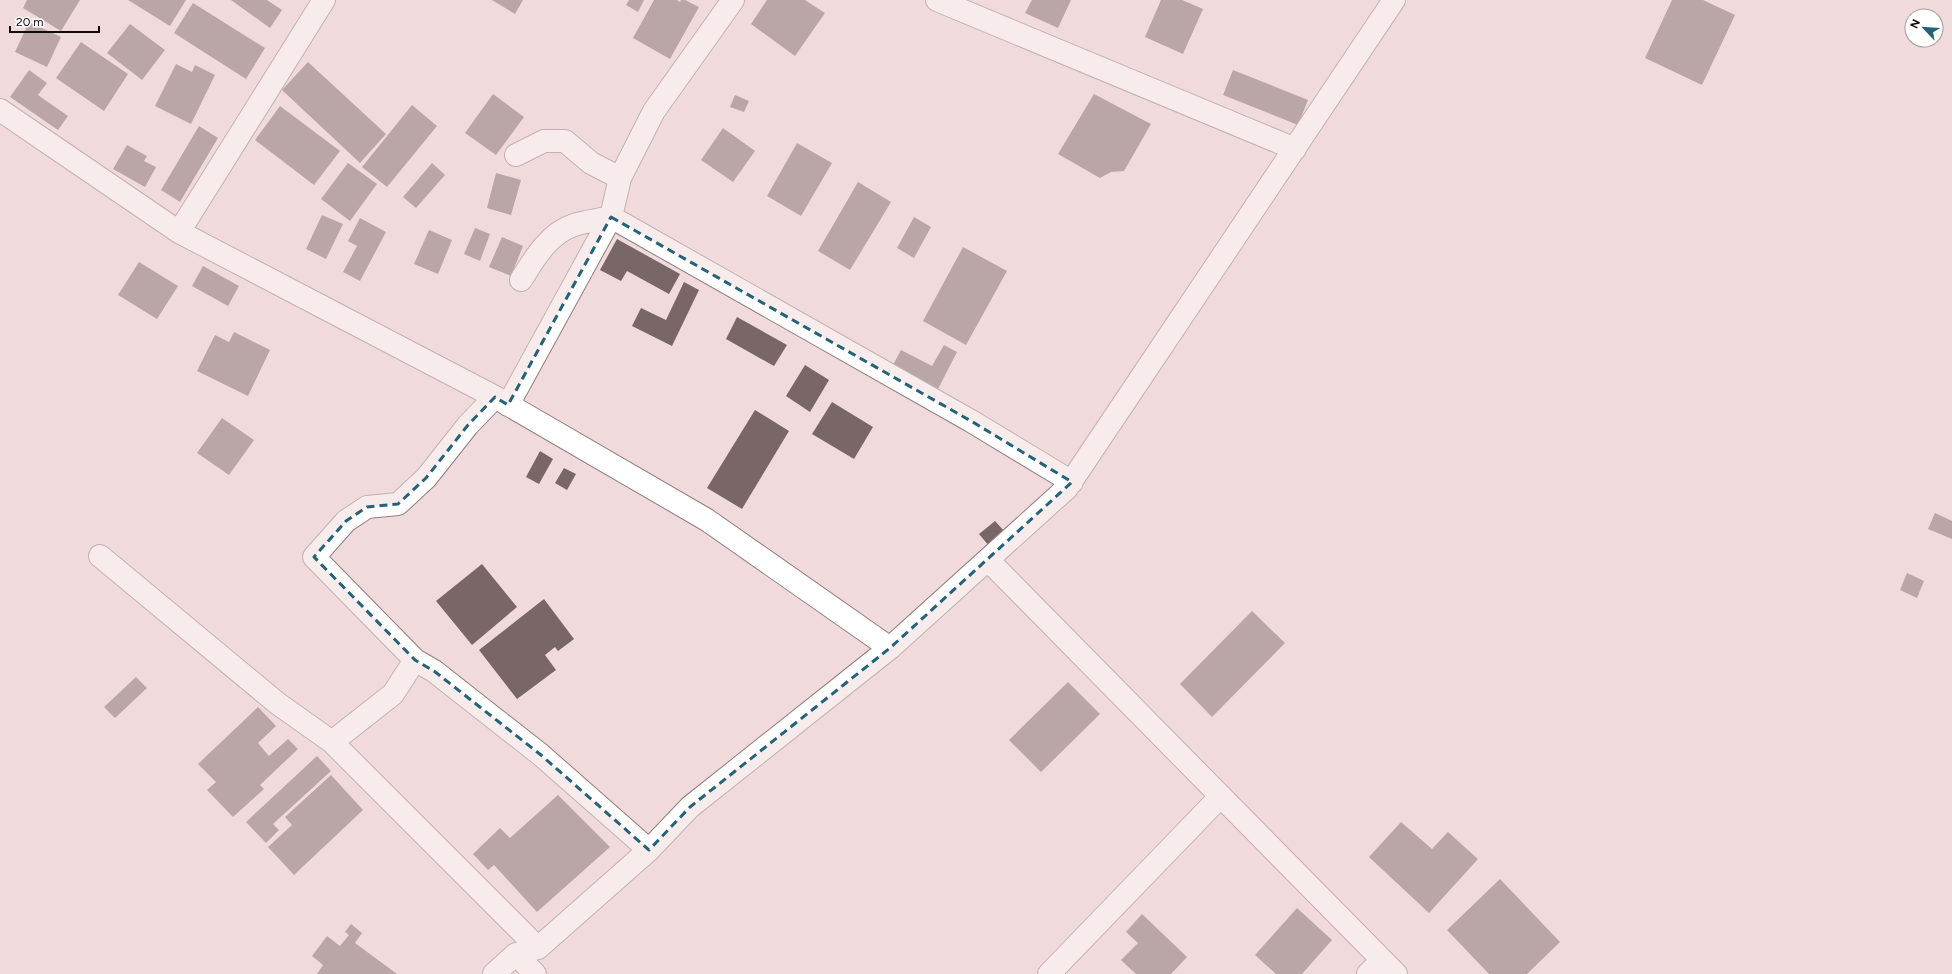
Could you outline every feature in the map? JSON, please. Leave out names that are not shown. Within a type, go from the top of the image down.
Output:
[{"type":"street","points":[[179,232],[324,0]]},
{"type":"street","points":[[649,850],[541,755],[434,671],[415,660],[314,557],[346,521],[366,507],[398,504],[426,478],[468,425],[501,401],[611,217],[620,178],[654,111],[733,0]]},
{"type":"street","points":[[937,0],[1295,149]]},
{"type":"street","points":[[494,974],[516,954],[538,948],[649,850],[690,807],[890,648],[989,561],[1068,488],[1394,0]]},
{"type":"street","points":[[0,110],[179,232],[501,401],[706,520],[890,648]]},
{"type":"street","points":[[516,156],[544,141],[565,141],[591,162],[620,178]]},
{"type":"street","points":[[521,280],[539,252],[560,232],[574,225],[611,217],[964,417],[1072,482]]},
{"type":"street","points":[[100,556],[277,703],[332,742],[538,948]]},
{"type":"street","points":[[989,561],[1221,796],[1382,969]]},
{"type":"street","points":[[332,742],[393,694],[415,660]]},
{"type":"street","points":[[1049,974],[1221,796]]},
{"type":"street","points":[[516,954],[534,974]]},
{"type":"highlighted area","points":[[611,217],[971,421],[1072,482],[890,648],[690,807],[649,850],[541,755],[434,671],[415,660],[314,557],[346,521],[367,507],[398,504],[426,478],[468,425],[495,397],[508,405]]},
{"type":"building","points":[[27,0],[80,0],[61,31],[23,8]]},
{"type":"building","points":[[128,0],[186,0],[170,26]]},
{"type":"building","points":[[231,0],[267,0],[282,10],[270,28]]},
{"type":"building","points":[[492,0],[523,0],[515,14]]},
{"type":"building","points":[[629,0],[644,0],[638,12],[626,5]]},
{"type":"building","points":[[654,0],[677,0],[680,2],[681,0],[685,0],[699,7],[670,59],[633,38]]},
{"type":"building","points":[[767,0],[805,0],[825,13],[795,56],[751,24]]},
{"type":"building","points":[[1032,0],[1071,0],[1058,28],[1025,13]]},
{"type":"building","points":[[1161,0],[1182,0],[1203,9],[1183,54],[1145,37]]},
{"type":"building","points":[[1672,0],[1703,0],[1735,15],[1702,85],[1645,58]]},
{"type":"building","points":[[193,3],[265,48],[246,79],[174,33]]},
{"type":"building","points":[[29,22],[61,37],[47,67],[15,52]]},
{"type":"building","points":[[130,24],[165,50],[142,80],[107,53]]},
{"type":"building","points":[[81,42],[128,74],[104,111],[56,78]]},
{"type":"building","points":[[308,62],[386,134],[360,163],[282,90]]},
{"type":"building","points":[[176,64],[192,72],[195,65],[215,75],[191,124],[155,106]]},
{"type":"building","points":[[29,70],[47,83],[38,95],[68,116],[58,130],[10,97]]},
{"type":"building","points":[[1233,70],[1308,100],[1298,125],[1223,95]]},
{"type":"building","points":[[493,94],[524,117],[496,155],[465,133]]},
{"type":"building","points":[[1094,94],[1151,124],[1124,171],[1111,172],[1100,178],[1058,154]]},
{"type":"building","points":[[735,95],[749,101],[744,112],[730,107]]},
{"type":"building","points":[[412,105],[437,126],[387,187],[362,167]]},
{"type":"building","points":[[280,106],[340,151],[314,185],[255,140]]},
{"type":"building","points":[[199,126],[218,138],[180,202],[161,190]]},
{"type":"building","points":[[723,128],[755,151],[733,182],[701,160]]},
{"type":"building","points":[[797,143],[832,163],[801,216],[767,196]]},
{"type":"building","points":[[127,145],[147,156],[144,161],[156,167],[145,187],[113,169]]},
{"type":"building","points":[[348,163],[377,184],[350,221],[321,199]]},
{"type":"building","points":[[432,163],[445,175],[416,208],[403,197]]},
{"type":"building","points":[[496,173],[521,180],[511,215],[487,208]]},
{"type":"building","points":[[858,182],[891,202],[850,270],[818,251]]},
{"type":"building","points":[[322,215],[343,224],[326,259],[306,249]]},
{"type":"building","points":[[914,217],[931,227],[914,258],[897,248]]},
{"type":"building","points":[[360,218],[386,232],[360,281],[343,272],[357,246],[348,241]]},
{"type":"building","points":[[475,228],[490,234],[480,261],[464,254]]},
{"type":"building","points":[[429,230],[452,240],[438,274],[414,264]]},
{"type":"building","points":[[502,237],[523,246],[511,276],[489,267]]},
{"type":"building","points":[[617,239],[680,274],[669,294],[627,271],[621,281],[600,270]]},
{"type":"building","points":[[963,247],[1007,271],[966,345],[923,321]]},
{"type":"building","points":[[139,262],[178,286],[157,319],[118,295]]},
{"type":"building","points":[[203,266],[239,286],[228,306],[192,286]]},
{"type":"building","points":[[684,282],[699,290],[672,346],[632,326],[641,308],[666,320]]},
{"type":"building","points":[[737,317],[787,345],[774,366],[726,339]]},
{"type":"building","points":[[234,332],[270,350],[248,396],[197,371],[215,335],[229,342]]},
{"type":"building","points":[[944,345],[957,352],[938,389],[893,365],[901,350],[932,366]]},
{"type":"building","points":[[805,365],[829,380],[810,412],[786,396]]},
{"type":"building","points":[[832,402],[873,427],[854,459],[812,434]]},
{"type":"building","points":[[755,410],[789,431],[742,509],[707,488]]},
{"type":"building","points":[[222,418],[254,440],[229,475],[197,453]]},
{"type":"building","points":[[540,451],[553,459],[539,484],[526,477]]},
{"type":"building","points":[[564,468],[576,474],[567,490],[555,483]]},
{"type":"building","points":[[1935,513],[1952,521],[1952,539],[1928,529]]},
{"type":"building","points":[[995,521],[1005,532],[989,546],[979,534]]},
{"type":"building","points":[[482,564],[517,607],[472,645],[436,601]]},
{"type":"building","points":[[1907,573],[1924,581],[1917,598],[1900,590]]},
{"type":"building","points":[[544,599],[574,639],[558,651],[555,647],[545,655],[556,670],[517,699],[479,650]]},
{"type":"building","points":[[1252,611],[1285,643],[1212,717],[1180,684]]},
{"type":"building","points":[[136,677],[147,688],[115,718],[104,707]]},
{"type":"building","points":[[1068,682],[1100,714],[1041,772],[1009,740]]},
{"type":"building","points":[[258,707],[276,726],[258,743],[269,756],[288,739],[298,749],[260,785],[264,789],[233,817],[207,790],[216,782],[198,764]]},
{"type":"building","points":[[317,756],[331,771],[273,824],[279,830],[266,843],[246,822]]},
{"type":"building","points":[[331,775],[363,810],[294,875],[268,847],[292,825],[285,817]]},
{"type":"building","points":[[558,795],[610,847],[537,912],[494,865],[488,870],[473,854],[500,828],[510,838]]},
{"type":"building","points":[[1401,822],[1432,849],[1448,832],[1478,859],[1429,913],[1369,857]]},
{"type":"building","points":[[1500,879],[1560,942],[1527,974],[1489,974],[1447,930]]},
{"type":"building","points":[[1297,908],[1332,940],[1302,974],[1276,974],[1255,955]]},
{"type":"building","points":[[1142,914],[1187,957],[1171,974],[1136,974],[1121,960],[1138,943],[1126,932]]},
{"type":"building","points":[[351,924],[362,933],[355,943],[397,974],[317,974],[323,965],[312,956],[327,936],[340,946],[349,935],[345,932]]}]
